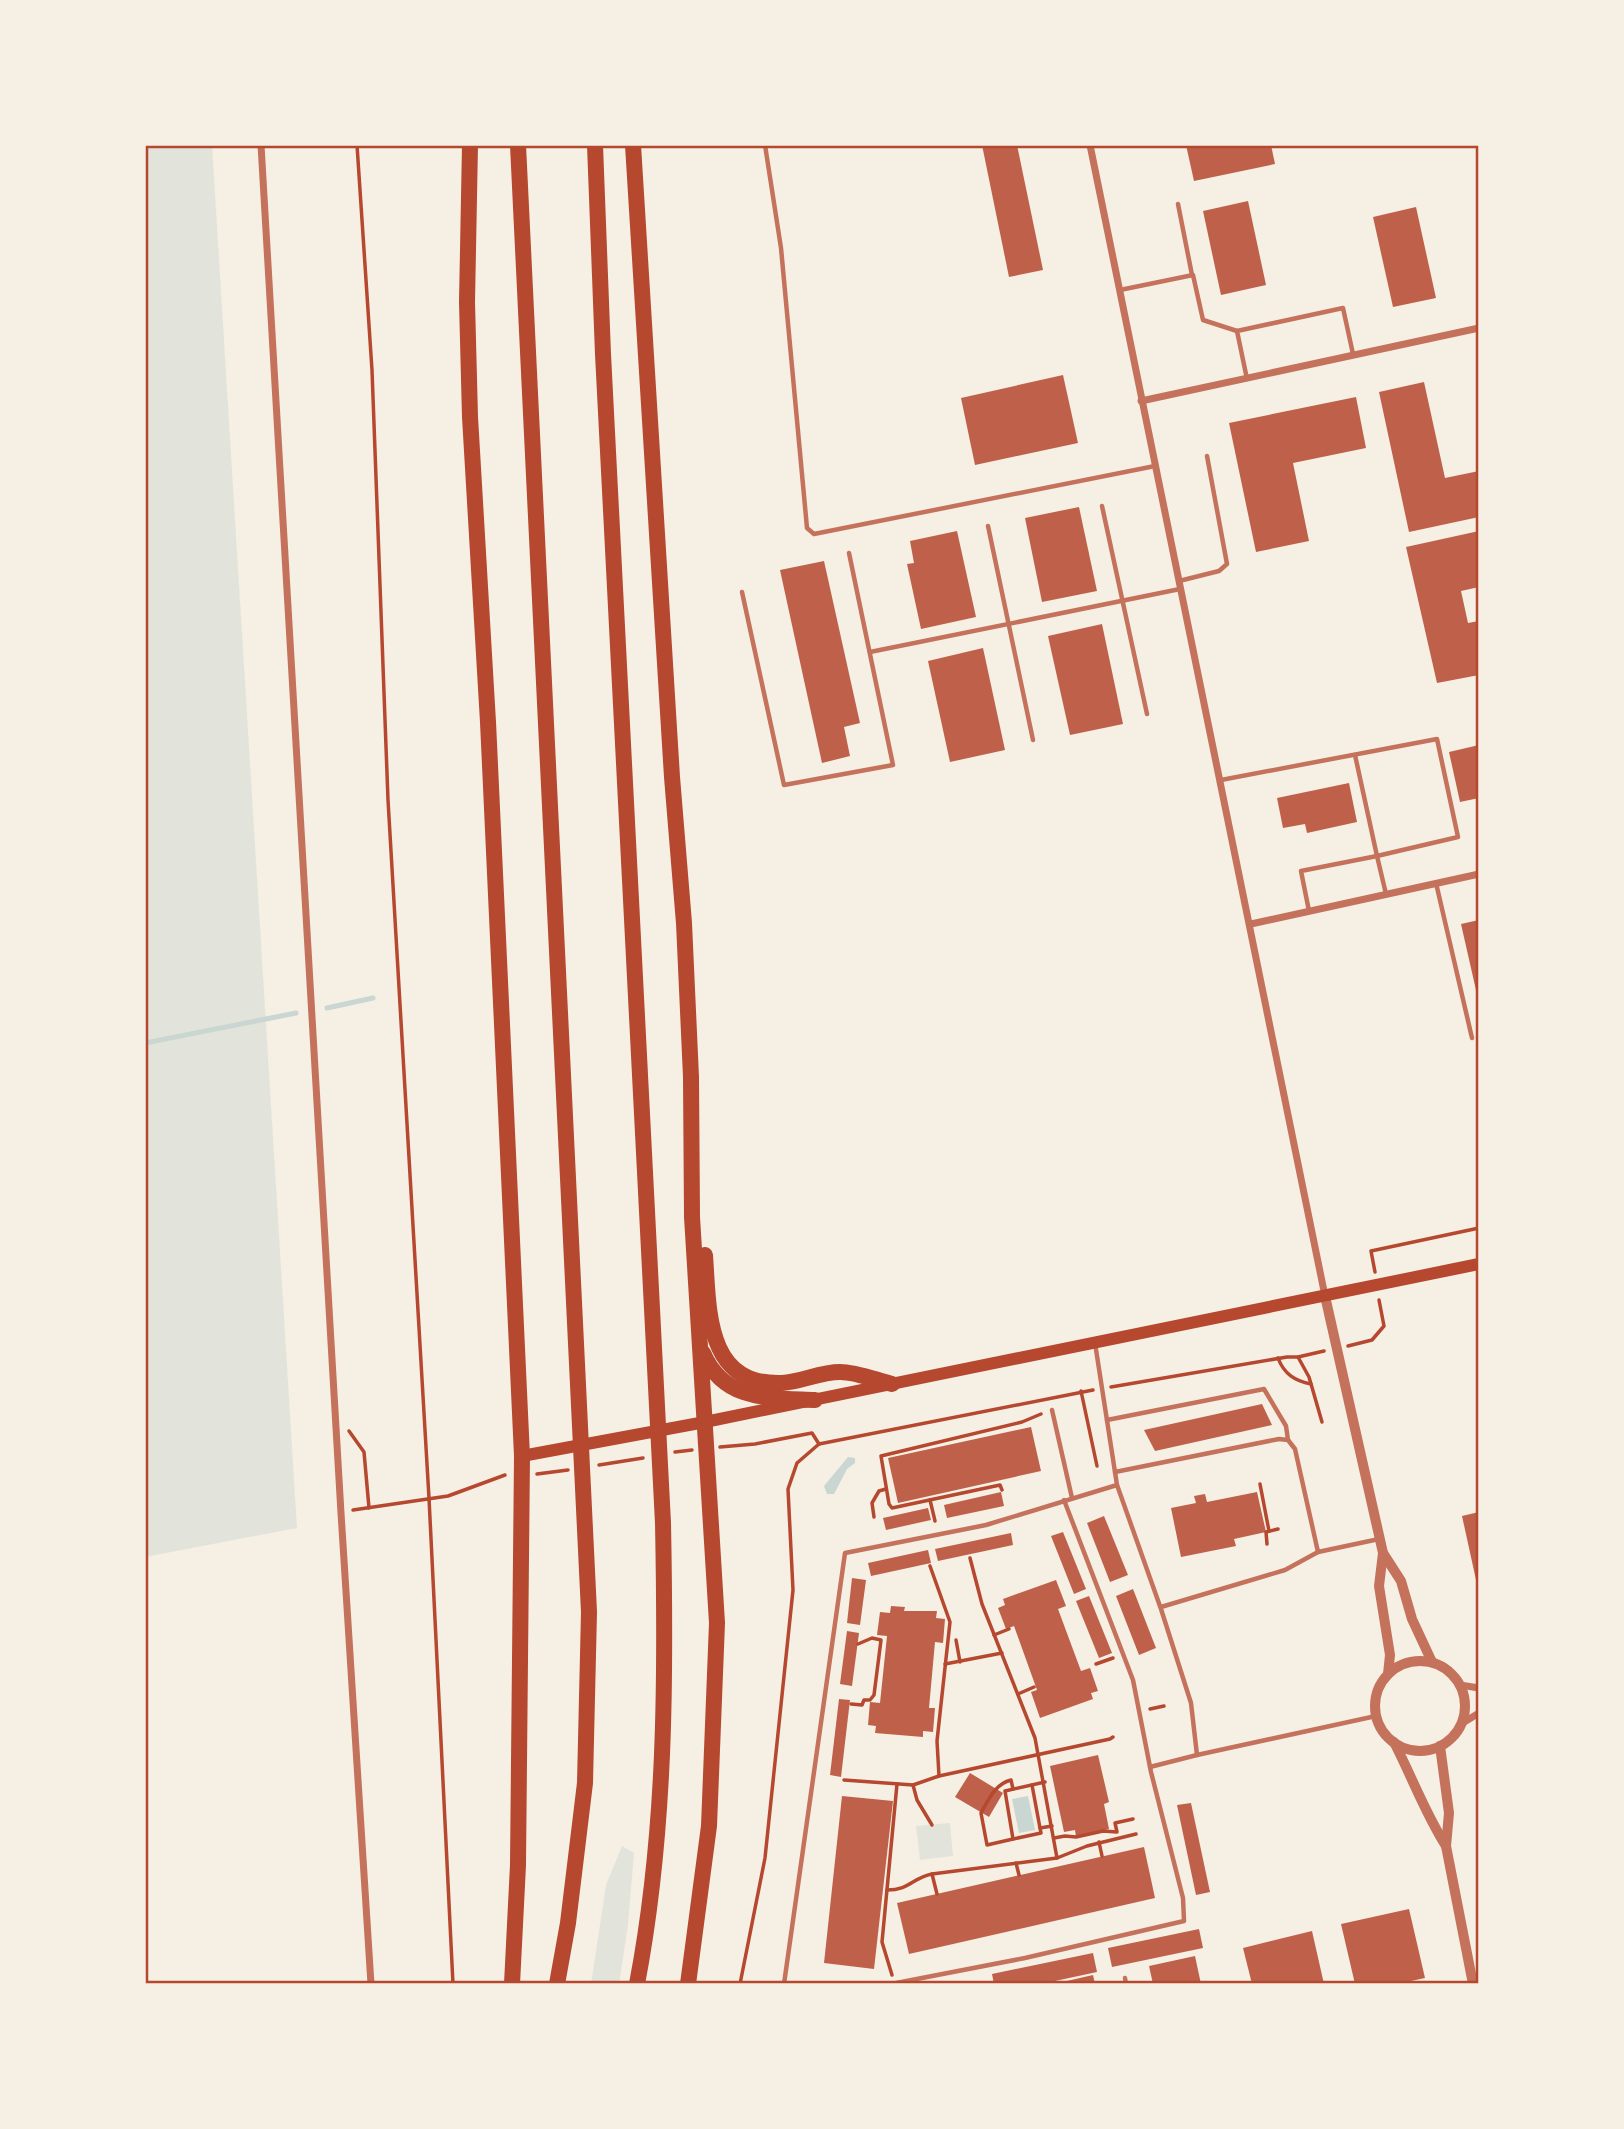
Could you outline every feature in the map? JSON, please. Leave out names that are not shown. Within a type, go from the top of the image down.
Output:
[{"type":"highway","points":[[470,145],[467,302],[470,417],[488,722],[523,1456],[518,1865],[512,1984]]},
{"type":"highway","points":[[518,145],[589,1612],[585,1783],[568,1923],[557,1984]]},
{"type":"highway","points":[[595,145],[663,1523],[665,1705],[661,1787],[652,1883],[637,1984]]},
{"type":"highway","points":[[633,145],[672,777],[684,923],[691,1077],[712,1333],[724,1359],[743,1375],[781,1383],[840,1372],[892,1384]]},
{"type":"highway","points":[[688,1984],[709,1826],[717,1623],[692,1217],[691,1077]]},
{"type":"highway","points":[[700,1347],[714,1371],[728,1385],[742,1393],[815,1400]]},
{"type":"main road","points":[[523,1456],[815,1400],[1479,1264]]},
{"type":"street","points":[[261,145],[371,1984]]},
{"type":"street","points":[[1090,145],[1325,1296],[1383,1553],[1380,1586],[1390,1655],[1388,1674]]},
{"type":"street","points":[[1141,401],[1479,328]]},
{"type":"street","points":[[1251,924],[1479,874]]},
{"type":"street","points":[[1383,1553],[1401,1581],[1412,1619],[1432,1662]]},
{"type":"street","points":[[1432,1662],[1449,1671],[1460,1685],[1464,1695],[1461,1724],[1448,1741],[1440,1746],[1418,1750],[1403,1747],[1382,1730],[1376,1716],[1375,1702],[1380,1686],[1388,1674],[1408,1663],[1432,1662]]},
{"type":"street","points":[[1460,1685],[1479,1688]]},
{"type":"street","points":[[1461,1724],[1479,1713]]},
{"type":"street","points":[[1394,1742],[1413,1778],[1429,1820],[1446,1846]]},
{"type":"street","points":[[1440,1746],[1449,1813],[1446,1846],[1473,1984]]},
{"type":"lane","points":[[765,145],[780,248],[807,528],[810,532],[814,534],[1154,466]]},
{"type":"lane","points":[[1178,204],[1203,320],[1237,331],[1343,308],[1353,355]]},
{"type":"lane","points":[[1119,290],[1192,275]]},
{"type":"lane","points":[[1237,331],[1247,379]]},
{"type":"lane","points":[[870,652],[1122,601],[1180,585],[1219,570],[1227,564],[1207,456]]},
{"type":"lane","points":[[1102,506],[1147,714]]},
{"type":"lane","points":[[988,526],[1033,740]]},
{"type":"lane","points":[[742,593],[784,785],[893,765],[849,553]]},
{"type":"lane","points":[[1221,780],[1437,739],[1458,837],[1301,871],[1309,912]]},
{"type":"lane","points":[[1355,755],[1386,895]]},
{"type":"lane","points":[[1436,883],[1472,1038]]},
{"type":"lane","points":[[1095,1342],[1117,1485],[1191,1703],[1197,1755]]},
{"type":"lane","points":[[1107,1420],[1264,1390],[1286,1426],[1288,1440],[1295,1449],[1318,1552]]},
{"type":"lane","points":[[1052,1410],[1072,1498]]},
{"type":"lane","points":[[1115,1472],[1279,1439],[1288,1440]]},
{"type":"lane","points":[[784,1984],[845,1553],[986,1525],[1117,1485]]},
{"type":"lane","points":[[891,1984],[1025,1958],[1184,1921],[1183,1898],[1150,1767],[1133,1680],[1064,1500]]},
{"type":"lane","points":[[1160,1607],[1285,1570],[1318,1552],[1380,1539]]},
{"type":"lane","points":[[1150,1767],[1376,1716]]},
{"type":"path","points":[[357,145],[372,370],[389,814],[429,1498],[453,1984]]},
{"type":"path","points":[[1372,1255],[1371,1251],[1479,1228]]},
{"type":"path","points":[[1366,1341],[1371,1340],[1384,1325],[1383,1320]]},
{"type":"path","points":[[1120,1386],[1278,1358],[1304,1356]]},
{"type":"path","points":[[1298,1357],[1311,1384],[1322,1422]]},
{"type":"path","points":[[1278,1358],[1286,1373],[1311,1384]]},
{"type":"path","points":[[1081,1391],[1097,1466]]},
{"type":"path","points":[[1002,1490],[1000,1485],[892,1508],[889,1504],[881,1456],[1022,1422],[1041,1414]]},
{"type":"path","points":[[335,1416],[364,1452],[369,1508]]},
{"type":"path","points":[[341,1513],[448,1496],[510,1475]]},
{"type":"path","points":[[1260,1484],[1269,1531]]},
{"type":"path","points":[[874,1517],[872,1503],[879,1491],[886,1489]]},
{"type":"path","points":[[930,1500],[934,1521]]},
{"type":"path","points":[[1268,1544],[1266,1532],[1278,1529]]},
{"type":"path","points":[[970,1558],[982,1604],[1040,1754],[1058,1858]]},
{"type":"path","points":[[930,1566],[950,1622],[937,1741],[939,1776]]},
{"type":"path","points":[[995,1635],[1009,1629]]},
{"type":"path","points":[[851,1704],[862,1705],[864,1700],[874,1695],[881,1640],[872,1638],[858,1644]]},
{"type":"path","points":[[956,1640],[960,1662]]},
{"type":"path","points":[[946,1664],[1002,1653]]},
{"type":"path","points":[[1096,1664],[1113,1658]]},
{"type":"path","points":[[1018,1695],[1034,1687]]},
{"type":"path","points":[[1150,1709],[1164,1706]]},
{"type":"path","points":[[844,1780],[913,1785],[939,1776],[1113,1737]]},
{"type":"path","points":[[1013,1789],[1012,1780],[1003,1782],[981,1813],[987,1844],[1041,1833],[1031,1786]]},
{"type":"path","points":[[1003,1782],[1013,1839]]},
{"type":"path","points":[[1005,1791],[1045,1782]]},
{"type":"path","points":[[892,1976],[882,1942],[897,1784]]},
{"type":"path","points":[[913,1785],[917,1800],[932,1825]]},
{"type":"path","points":[[1054,1838],[1076,1837],[1102,1831],[1117,1832],[1115,1823],[1133,1819]]},
{"type":"path","points":[[1040,1828],[1052,1826]]},
{"type":"path","points":[[887,1890],[904,1889],[932,1874],[1058,1858],[1099,1842],[1136,1834]]},
{"type":"path","points":[[1099,1842],[1102,1856]]},
{"type":"path","points":[[1016,1863],[1019,1875]]},
{"type":"path","points":[[932,1874],[937,1894]]},
{"type":"shaded area","points":[[145,145],[212,145],[297,1528],[145,1557]]},
{"type":"shaded area","points":[[848,1457],[855,1458],[855,1463],[847,1469],[834,1494],[827,1494],[824,1486]]},
{"type":"shaded area","points":[[1028,1796],[1035,1830],[1019,1833],[1012,1799]]},
{"type":"shaded area","points":[[950,1823],[953,1856],[920,1860],[916,1826]]},
{"type":"shaded area","points":[[622,1846],[634,1853],[628,1925],[619,1984],[591,1984],[606,1885]]},
{"type":"building","points":[[982,145],[1017,145],[1043,270],[1009,277]]},
{"type":"building","points":[[1186,145],[1271,145],[1275,164],[1194,181]]},
{"type":"building","points":[[1248,201],[1266,285],[1221,295],[1203,211]]},
{"type":"building","points":[[1416,207],[1436,298],[1393,307],[1373,217]]},
{"type":"building","points":[[1063,375],[1078,443],[975,465],[961,398]]},
{"type":"building","points":[[1424,382],[1445,478],[1479,471],[1479,517],[1409,532],[1379,392]]},
{"type":"building","points":[[1356,397],[1366,448],[1293,463],[1309,541],[1256,552],[1229,423]]},
{"type":"building","points":[[1079,507],[1097,591],[1042,602],[1025,518]]},
{"type":"building","points":[[957,531],[976,617],[921,629],[907,564],[914,563],[910,541]]},
{"type":"building","points":[[1479,531],[1479,587],[1461,591],[1468,623],[1479,621],[1479,675],[1437,683],[1406,547]]},
{"type":"building","points":[[824,561],[860,723],[844,727],[850,756],[822,763],[780,570]]},
{"type":"building","points":[[1102,624],[1123,724],[1070,735],[1048,636]]},
{"type":"building","points":[[983,648],[1005,750],[950,762],[928,661]]},
{"type":"building","points":[[1479,745],[1479,798],[1460,802],[1449,752]]},
{"type":"building","points":[[1349,783],[1357,822],[1307,833],[1305,824],[1283,828],[1277,798]]},
{"type":"building","points":[[1479,920],[1479,999],[1478,999],[1461,924]]},
{"type":"building","points":[[1262,1404],[1272,1425],[1155,1451],[1144,1430]]},
{"type":"building","points":[[1031,1427],[1041,1471],[898,1503],[888,1458]]},
{"type":"building","points":[[1001,1492],[1004,1506],[947,1518],[944,1505]]},
{"type":"building","points":[[1257,1492],[1266,1532],[1234,1539],[1236,1546],[1181,1557],[1171,1508],[1196,1503],[1194,1496],[1205,1494],[1207,1502]]},
{"type":"building","points":[[928,1508],[931,1520],[886,1530],[883,1518]]},
{"type":"building","points":[[1479,1512],[1479,1589],[1478,1589],[1462,1516]]},
{"type":"building","points":[[1104,1516],[1128,1575],[1110,1582],[1087,1523]]},
{"type":"building","points":[[1063,1532],[1086,1589],[1074,1594],[1051,1536]]},
{"type":"building","points":[[1011,1533],[1013,1545],[938,1561],[935,1549]]},
{"type":"building","points":[[928,1550],[931,1563],[871,1576],[868,1563]]},
{"type":"building","points":[[852,1578],[866,1580],[860,1625],[847,1623]]},
{"type":"building","points":[[1056,1580],[1066,1606],[1058,1609],[1081,1671],[1090,1668],[1098,1691],[1091,1693],[1093,1699],[1040,1718],[1031,1692],[1037,1690],[1014,1626],[1006,1629],[998,1608],[1005,1605],[1003,1599]]},
{"type":"building","points":[[1133,1589],[1156,1648],[1139,1655],[1116,1596]]},
{"type":"building","points":[[1089,1596],[1112,1653],[1099,1658],[1076,1601]]},
{"type":"building","points":[[891,1606],[905,1607],[904,1611],[937,1611],[936,1618],[945,1619],[943,1643],[935,1642],[929,1708],[935,1708],[933,1732],[923,1731],[923,1737],[875,1733],[876,1726],[868,1725],[870,1702],[880,1703],[887,1636],[877,1635],[880,1612],[890,1613]]},
{"type":"building","points":[[847,1631],[859,1633],[852,1686],[840,1684]]},
{"type":"building","points":[[839,1699],[850,1700],[841,1777],[830,1775]]},
{"type":"building","points":[[1098,1755],[1109,1802],[1104,1804],[1109,1829],[1076,1837],[1075,1830],[1064,1832],[1050,1766]]},
{"type":"building","points":[[970,1773],[1003,1793],[989,1817],[955,1797]]},
{"type":"building","points":[[842,1796],[893,1801],[874,1969],[824,1963]]},
{"type":"building","points":[[1191,1803],[1210,1892],[1196,1895],[1177,1805]]},
{"type":"building","points":[[1144,1847],[1155,1898],[909,1954],[897,1903]]},
{"type":"building","points":[[1409,1909],[1425,1978],[1397,1984],[1355,1984],[1341,1924]]},
{"type":"building","points":[[1199,1929],[1203,1948],[1112,1967],[1108,1948]]},
{"type":"building","points":[[1312,1931],[1324,1984],[1252,1984],[1243,1948]]},
{"type":"building","points":[[1093,1953],[1097,1972],[1041,1984],[994,1984],[992,1974]]},
{"type":"building","points":[[1195,1956],[1201,1984],[1153,1984],[1149,1966]]},
{"type":"building","points":[[1093,1975],[1095,1984],[1058,1984],[1058,1983]]},
{"type":"waterway","points":[[327,1008],[373,998]]},
{"type":"waterway","points":[[145,1043],[296,1013]]}]
